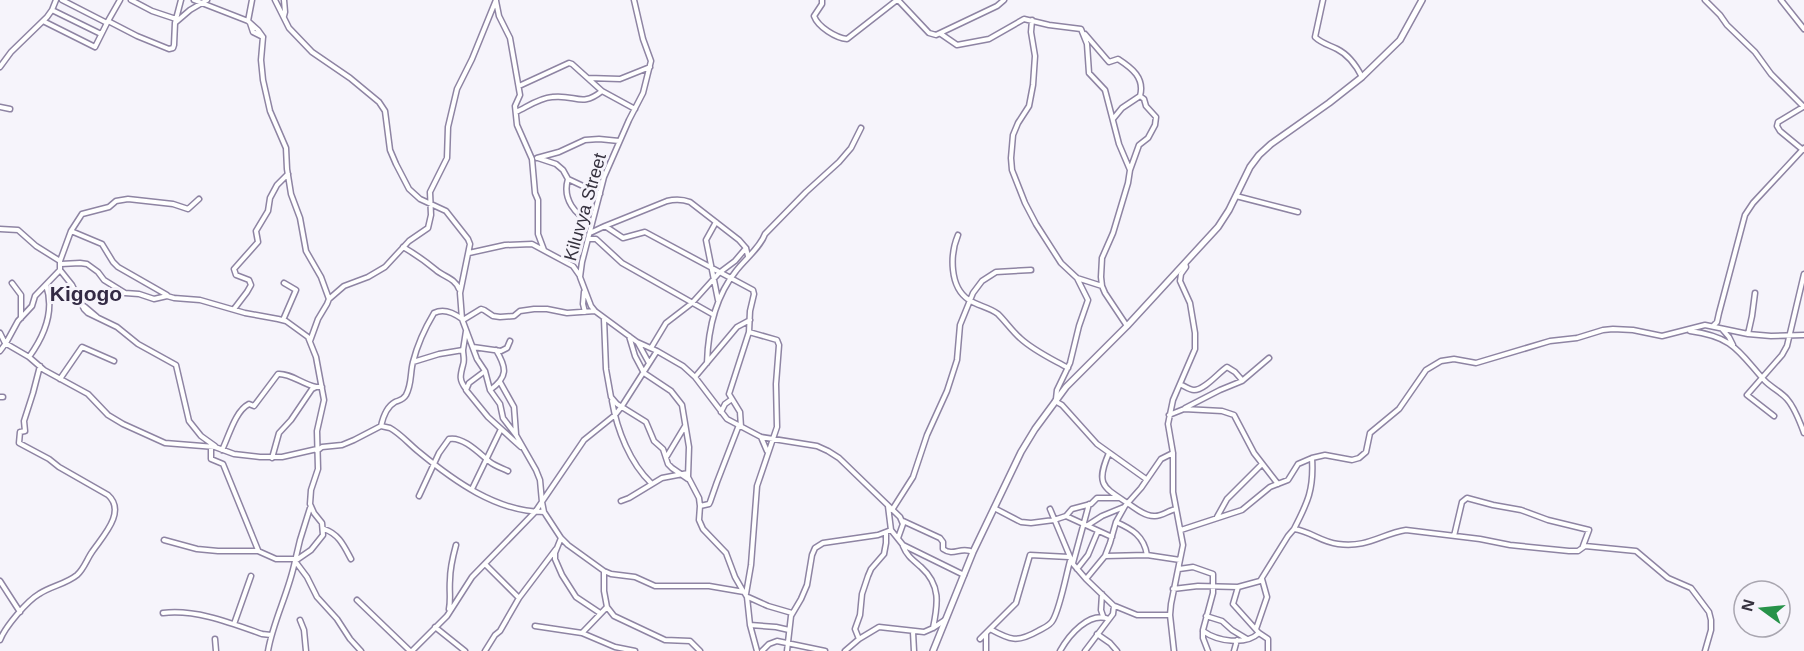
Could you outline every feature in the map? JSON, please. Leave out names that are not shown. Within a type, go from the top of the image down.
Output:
[{"type":"street","points":[[0,67],[11,52],[43,21],[52,10],[56,0]]},
{"type":"street","points":[[62,0],[136,36],[169,49],[174,45],[175,21],[181,0]]},
{"type":"street","points":[[43,21],[95,47],[120,0]]},
{"type":"street","points":[[131,0],[175,21]]},
{"type":"street","points":[[194,0],[249,22],[263,37],[261,60],[270,111],[286,148],[291,194],[300,218],[306,251],[321,277],[329,298]]},
{"type":"street","points":[[175,21],[207,0]]},
{"type":"street","points":[[249,22],[252,0]]},
{"type":"street","points":[[275,0],[289,28],[312,52],[350,78],[379,102],[385,111],[390,150],[409,189],[420,199],[446,211],[463,230],[470,244],[460,293]]},
{"type":"street","points":[[284,0],[284,16]]},
{"type":"street","points":[[496,0],[499,16],[510,38],[518,81],[520,98],[516,104],[517,125],[534,158],[538,234],[544,249]]},
{"type":"street","points":[[310,341],[329,298],[344,286],[368,277],[385,267],[414,237],[428,228],[432,187],[447,158],[448,128],[457,89],[496,0]]},
{"type":"street","points":[[587,78],[620,80],[650,67],[651,61],[643,39],[634,0]]},
{"type":"street","points":[[822,0],[814,16],[816,21],[836,36],[847,39],[897,0],[929,33],[934,35],[997,6],[1004,0]]},
{"type":"street","points":[[1323,0],[1316,39],[1338,49],[1354,62],[1362,77]]},
{"type":"street","points":[[933,651],[973,552],[1021,452],[1055,400],[1218,227],[1250,167],[1259,155],[1362,77],[1400,40],[1422,0]]},
{"type":"street","points":[[1705,0],[1755,52],[1771,74],[1804,107],[1778,122],[1777,126],[1780,131],[1803,149],[1753,203],[1745,215],[1717,326]]},
{"type":"street","points":[[1781,0],[1804,29]]},
{"type":"street","points":[[52,10],[101,34]]},
{"type":"street","points":[[940,34],[955,44],[962,45],[989,39],[1021,19],[1078,28],[1109,62],[1118,59],[1133,69],[1142,84],[1140,96],[1122,108],[1113,119]]},
{"type":"street","points":[[1032,20],[1031,32],[1035,56],[1033,85],[1029,106],[1013,135],[1012,170],[1025,203],[1041,233],[1061,263],[1077,278],[1088,300],[1072,357],[1057,390],[1055,400]]},
{"type":"street","points":[[1084,32],[1089,73],[1105,90],[1119,144],[1130,170]]},
{"type":"street","points":[[518,87],[569,63],[602,91],[635,109]]},
{"type":"street","name":"Kiluvya Street","points":[[650,67],[643,93],[604,177],[582,262],[580,277],[591,306],[638,342],[683,366],[695,376],[727,419],[761,437],[804,443],[828,451],[850,468],[903,521]]},
{"type":"street","points":[[516,112],[548,97],[561,96],[586,100],[602,91]]},
{"type":"street","points":[[1127,326],[1102,286],[1102,258],[1113,234],[1139,145],[1148,138],[1156,120],[1155,114],[1140,96]]},
{"type":"street","points":[[0,107],[10,109]]},
{"type":"street","points":[[707,363],[708,339],[718,300],[731,278],[766,233],[839,162],[851,148],[861,128]]},
{"type":"street","points":[[534,158],[559,152],[585,140],[620,141]]},
{"type":"street","points":[[534,158],[561,167],[568,179],[600,194]]},
{"type":"street","points":[[234,309],[249,290],[250,283],[249,280],[236,275],[234,269],[258,242],[256,231],[268,211],[271,195],[288,173]]},
{"type":"street","points":[[568,179],[566,189],[568,200],[581,217],[592,223]]},
{"type":"street","points":[[1236,196],[1298,212]]},
{"type":"street","points":[[0,351],[28,311],[35,296],[60,270],[71,231],[82,214],[109,207],[120,200],[155,201],[188,209],[199,199]]},
{"type":"street","points":[[590,233],[674,199],[690,202],[727,230],[746,248],[748,257]]},
{"type":"street","points":[[716,222],[706,238],[718,300]]},
{"type":"street","points":[[605,226],[622,238],[645,232],[751,288],[754,292],[749,332],[729,394],[740,412],[740,426],[710,502],[700,506]]},
{"type":"street","points":[[0,229],[18,230],[61,263],[87,264],[104,280],[125,293],[139,294],[154,299],[167,296]]},
{"type":"street","points":[[71,231],[102,244],[118,267],[167,296],[200,300],[283,320],[304,334],[310,341],[316,357],[324,400],[317,431],[318,469],[311,490],[311,507],[286,597],[271,634],[268,651]]},
{"type":"street","points":[[958,235],[952,256],[954,275],[960,291],[970,301],[992,310],[1029,345],[1068,368]]},
{"type":"street","points":[[588,238],[596,239],[622,263],[714,315]]},
{"type":"street","points":[[469,253],[505,245],[532,244],[573,266],[580,277]]},
{"type":"street","points":[[403,247],[458,284],[466,330],[485,371],[490,390],[500,404],[503,417],[536,470],[540,480],[544,512],[568,545],[603,571],[618,576],[635,577],[655,586],[709,586],[746,594],[774,608],[792,613]]},
{"type":"street","points":[[651,348],[666,323],[692,303],[746,248]]},
{"type":"street","points":[[573,266],[582,262]]},
{"type":"street","points":[[1174,651],[1170,615],[1183,545],[1173,492],[1173,453],[1168,416],[1194,354],[1196,340],[1190,303],[1180,281],[1185,263]]},
{"type":"street","points":[[60,270],[72,285],[88,313],[117,327],[138,344],[174,362],[189,420],[213,447]]},
{"type":"street","points":[[892,510],[913,477],[927,435],[947,391],[957,360],[960,325],[970,301],[982,281],[996,272],[1031,270]]},
{"type":"street","points":[[1774,416],[1747,395],[1782,355],[1787,346],[1804,274]]},
{"type":"street","points":[[1077,278],[1102,286]]},
{"type":"street","points":[[12,283],[21,295],[21,319]]},
{"type":"street","points":[[283,320],[296,290],[284,283]]},
{"type":"street","points":[[29,357],[48,319],[49,294],[46,284]]},
{"type":"street","points":[[584,287],[585,312]]},
{"type":"street","points":[[1748,334],[1755,293]]},
{"type":"street","points":[[463,320],[481,309],[500,318],[534,309],[567,313],[595,311]]},
{"type":"street","points":[[0,333],[6,344],[88,394],[108,415],[155,440],[213,447],[245,456],[272,458],[348,442],[365,436],[381,426],[390,406],[402,400],[406,395],[420,342],[434,314],[438,311],[447,311],[463,320]]},
{"type":"street","points":[[604,318],[606,369],[615,415],[637,467],[651,483]]},
{"type":"street","points":[[695,376],[738,327],[750,320]]},
{"type":"street","points":[[1181,530],[1242,510],[1270,487],[1288,480],[1298,464],[1311,458],[1325,455],[1352,460],[1362,456],[1366,452],[1370,433],[1404,404],[1426,370],[1441,361],[1454,359],[1476,363],[1550,341],[1576,339],[1613,329],[1633,330],[1662,336],[1702,325],[1717,326],[1748,334],[1804,335]]},
{"type":"street","points":[[1717,326],[1729,337],[1733,346]]},
{"type":"street","points":[[466,330],[464,361],[460,376],[462,383],[482,410],[524,449]]},
{"type":"street","points":[[1687,330],[1719,337],[1733,346],[1763,378],[1787,399],[1804,433]]},
{"type":"street","points":[[749,332],[779,342],[776,399],[778,422],[757,486],[751,565],[746,594],[750,625],[757,651]]},
{"type":"street","points":[[629,335],[635,356],[644,373],[671,391],[677,397],[684,412],[689,458],[688,473],[689,480],[699,498],[700,525],[726,553],[735,577],[746,594]]},
{"type":"street","points":[[473,347],[504,350],[510,341]]},
{"type":"street","points":[[638,342],[649,363]]},
{"type":"street","points":[[60,379],[82,347],[114,361]]},
{"type":"street","points":[[413,363],[439,354],[463,350]]},
{"type":"street","points":[[490,390],[500,382],[504,369],[496,350]]},
{"type":"street","points":[[357,600],[411,651],[449,611],[472,577],[535,512],[584,440],[615,415],[657,351]]},
{"type":"street","points":[[1168,416],[1242,381],[1269,358]]},
{"type":"street","points":[[0,640],[30,600],[79,573],[110,528],[116,508],[108,495],[19,443],[20,432],[25,431],[24,421],[40,366]]},
{"type":"street","points":[[1180,384],[1198,390],[1227,367],[1235,372],[1242,381]]},
{"type":"street","points":[[466,390],[469,383],[485,371]]},
{"type":"street","points":[[222,450],[231,428],[244,407],[248,404],[254,406],[278,374],[286,374],[303,383],[322,387]]},
{"type":"street","points":[[500,382],[514,407],[516,435]]},
{"type":"street","points":[[272,458],[279,433],[316,387]]},
{"type":"street","points":[[612,398],[646,422],[652,438],[663,448],[668,464],[689,480]]},
{"type":"street","points":[[721,413],[725,404],[732,399]]},
{"type":"street","points":[[1055,400],[1088,435],[1146,479]]},
{"type":"street","points":[[1184,409],[1222,411],[1234,415],[1246,440],[1278,484]]},
{"type":"street","points":[[666,456],[686,425]]},
{"type":"street","points":[[381,426],[393,430],[434,464],[472,489],[495,501],[535,512],[544,512]]},
{"type":"street","points":[[472,489],[501,429]]},
{"type":"street","points":[[735,436],[747,430]]},
{"type":"street","points":[[761,437],[768,452]]},
{"type":"street","points":[[418,496],[449,439],[454,438],[508,471]]},
{"type":"street","points":[[213,447],[211,459],[223,464],[258,551]]},
{"type":"street","points":[[1109,453],[1101,474],[1106,488],[1126,505],[1158,517],[1176,509]]},
{"type":"street","points":[[1086,579],[1105,556],[1116,522],[1126,505],[1161,459],[1173,453]]},
{"type":"street","points":[[1173,589],[1238,587],[1262,579],[1306,507],[1310,496],[1311,458]]},
{"type":"street","points":[[1217,517],[1227,499],[1262,464]]},
{"type":"street","points":[[621,501],[667,476],[688,473]]},
{"type":"street","points":[[994,508],[1026,523],[1054,520],[1066,516],[1072,509],[1089,504],[1097,498],[1118,498]]},
{"type":"street","points":[[1294,529],[1322,541],[1344,544],[1368,543],[1406,530],[1569,551],[1578,551],[1583,546],[1589,530],[1548,520],[1521,510],[1493,506],[1467,498],[1462,502],[1454,536]]},
{"type":"street","points":[[990,629],[1017,640],[1026,638],[1048,626],[1054,617],[1071,560],[1085,524],[1089,504]]},
{"type":"street","points":[[888,505],[891,530],[907,554],[926,572],[934,584],[937,602],[933,628]]},
{"type":"street","points":[[1085,524],[1126,505]]},
{"type":"street","points":[[165,540],[197,549],[258,551],[276,559],[296,560],[318,544],[323,535],[324,529],[321,521],[311,507]]},
{"type":"street","points":[[1050,509],[1071,560],[1086,579],[1114,606],[1137,615],[1170,615]]},
{"type":"street","points":[[1066,516],[1112,537]]},
{"type":"street","points":[[898,538],[903,521],[940,538],[946,552],[964,549],[973,552]]},
{"type":"street","points":[[1116,522],[1136,533],[1144,543],[1147,555]]},
{"type":"street","points":[[324,529],[332,532],[342,541],[351,560]]},
{"type":"street","points":[[787,651],[792,613],[804,592],[813,552],[818,545],[878,535],[891,530]]},
{"type":"street","points":[[1077,569],[1088,555],[1098,531]]},
{"type":"street","points":[[859,639],[855,629],[860,615],[862,594],[871,569],[884,554],[886,532]]},
{"type":"street","points":[[485,651],[500,631],[519,598],[556,549],[561,538]]},
{"type":"street","points":[[449,611],[451,601],[449,580],[456,545]]},
{"type":"street","points":[[903,545],[964,575]]},
{"type":"street","points":[[1583,546],[1636,551],[1668,578],[1691,588],[1709,612],[1711,620],[1711,630],[1705,651]]},
{"type":"street","points":[[556,549],[555,559],[569,588],[576,597],[600,613]]},
{"type":"street","points":[[980,639],[1016,603],[1030,555],[1071,560]]},
{"type":"street","points":[[1105,556],[1147,555],[1180,560]]},
{"type":"street","points":[[296,560],[317,597],[361,651]]},
{"type":"street","points":[[485,564],[519,598]]},
{"type":"street","points":[[1179,569],[1193,567],[1212,573],[1213,586],[1203,630],[1203,638],[1208,651]]},
{"type":"street","points":[[603,571],[607,607],[614,616],[665,640],[690,641],[700,651]]},
{"type":"street","points":[[234,624],[250,576]]},
{"type":"street","points":[[1203,630],[1213,637],[1248,640],[1257,631],[1267,597],[1262,579]]},
{"type":"street","points":[[0,581],[20,612]]},
{"type":"street","points":[[1238,587],[1233,604],[1257,631],[1268,639],[1268,651]]},
{"type":"street","points":[[1102,594],[1101,610],[1103,616],[1109,619]]},
{"type":"street","points":[[1085,651],[1114,612],[1114,606]]},
{"type":"street","points":[[582,633],[607,607]]},
{"type":"street","points":[[163,613],[210,617],[262,634],[271,634]]},
{"type":"street","points":[[1060,651],[1077,628],[1103,616]]},
{"type":"street","points":[[1206,616],[1222,621],[1248,640]]},
{"type":"street","points":[[300,620],[304,630],[306,651]]},
{"type":"street","points":[[845,651],[879,627],[924,632],[946,620]]},
{"type":"street","points":[[750,625],[789,630]]},
{"type":"street","points":[[535,626],[582,633],[615,647],[635,651]]},
{"type":"street","points":[[435,627],[465,651]]},
{"type":"street","points":[[913,632],[914,651]]},
{"type":"street","points":[[986,634],[986,651]]},
{"type":"street","points":[[1097,634],[1117,651]]},
{"type":"street","points":[[215,639],[216,651]]},
{"type":"street","points":[[1234,651],[1237,640]]},
{"type":"street","points":[[762,651],[773,642],[825,651]]},
{"type":"street","points":[[854,644],[856,651]]},
{"type":"street","points":[[1060,651],[1065,651]]},
{"type":"district","name":"Kigogo","points":[[86,294]]}]
